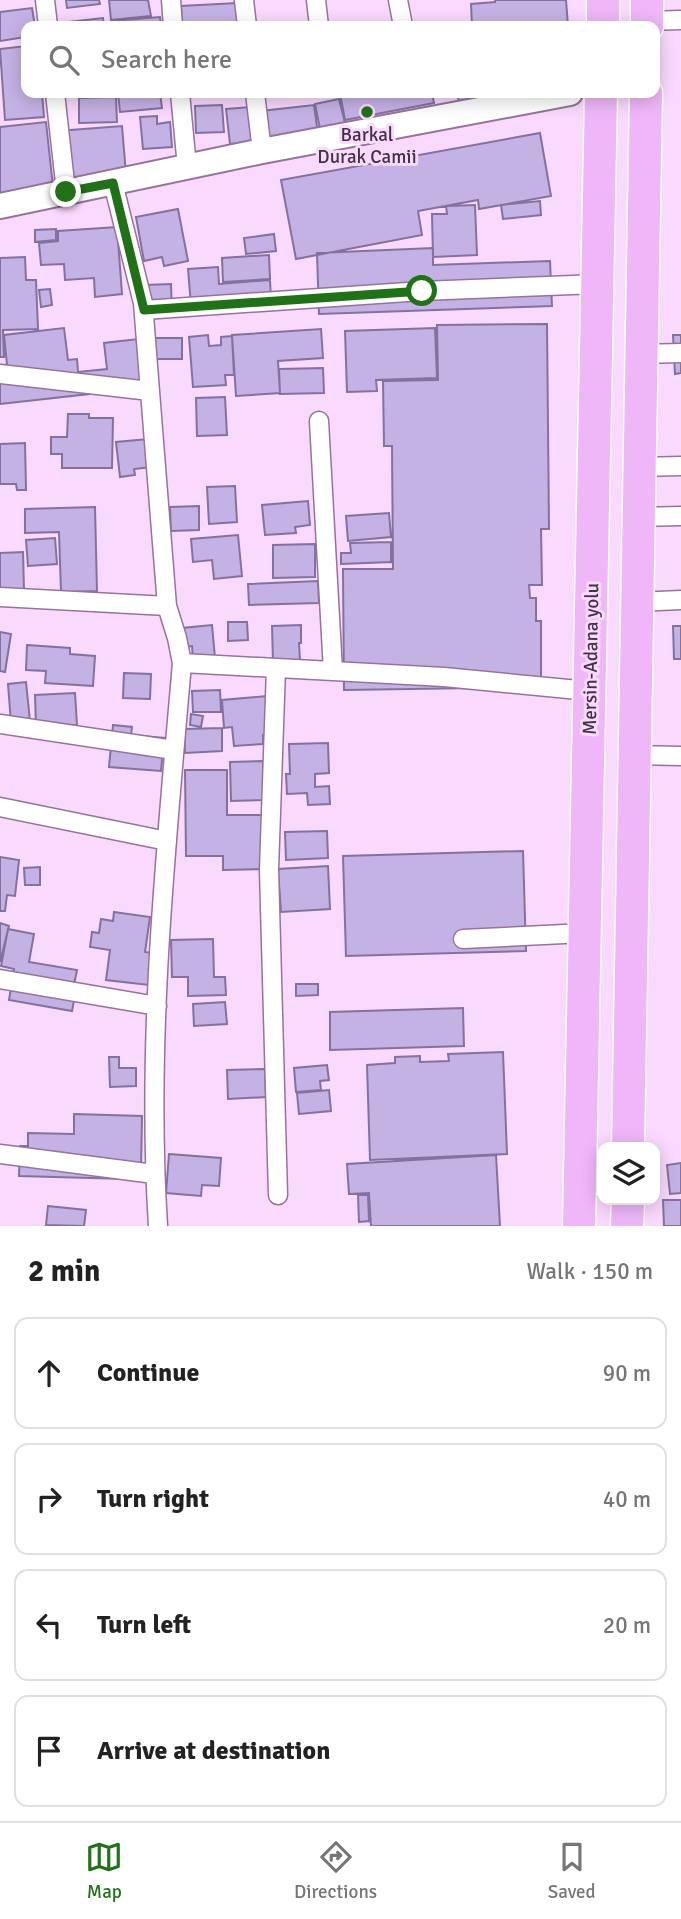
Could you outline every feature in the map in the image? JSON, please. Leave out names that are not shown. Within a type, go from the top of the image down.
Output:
[{"type":"highway","points":[[603,0],[603,21]]},
{"type":"highway","name":"Mersin-Adana yolu","points":[[579,1226],[601,98]]},
{"type":"highway","points":[[628,1142],[646,98]]},
{"type":"highway","points":[[627,1226],[628,1205]]},
{"type":"main road","points":[[0,206],[261,151],[543,98]]},
{"type":"street","points":[[45,0],[47,21]]},
{"type":"street","points":[[171,0],[173,21]]},
{"type":"street","points":[[244,0],[246,21]]},
{"type":"street","points":[[316,0],[318,21]]},
{"type":"street","points":[[398,0],[402,21]]},
{"type":"street","points":[[647,16],[681,20]]},
{"type":"street","points":[[56,98],[66,192]]},
{"type":"street","points":[[180,98],[187,167]]},
{"type":"street","points":[[256,98],[261,151]]},
{"type":"street","points":[[113,183],[144,310],[167,606],[182,663],[157,1006],[154,1174],[158,1226]]},
{"type":"street","points":[[144,310],[422,291],[598,284]]},
{"type":"street","points":[[641,354],[681,354]]},
{"type":"street","points":[[0,374],[150,391]]},
{"type":"street","points":[[319,421],[333,671]]},
{"type":"street","points":[[639,467],[681,466]]},
{"type":"street","points":[[639,517],[681,516]]},
{"type":"street","points":[[0,597],[167,606]]},
{"type":"street","points":[[637,602],[681,600]]},
{"type":"street","points":[[182,663],[444,677],[589,691]]},
{"type":"street","points":[[276,668],[269,870],[278,1195]]},
{"type":"street","points":[[0,724],[174,750]]},
{"type":"street","points":[[634,755],[681,755]]},
{"type":"street","points":[[0,807],[167,841]]},
{"type":"street","points":[[463,939],[584,933]]},
{"type":"street","points":[[0,979],[157,1006]]},
{"type":"street","points":[[0,1154],[154,1174]]},
{"type":"building","points":[[66,0],[99,0],[100,4],[67,8]]},
{"type":"building","points":[[109,0],[148,0],[151,16],[111,20]]},
{"type":"building","points":[[566,0],[568,21],[472,21],[471,4]]},
{"type":"building","points":[[237,3],[238,21],[182,21],[181,6]]},
{"type":"building","points":[[32,8],[34,21],[21,21],[21,38],[0,41],[0,12]]},
{"type":"building","points":[[160,17],[160,21],[112,21]]},
{"type":"building","points":[[103,18],[103,21],[77,21]]},
{"type":"building","points":[[21,47],[21,98],[42,98],[44,117],[5,120],[0,49]]},
{"type":"building","points":[[79,98],[116,98],[117,122],[79,123]]},
{"type":"building","points":[[119,98],[161,98],[162,108],[120,112]]},
{"type":"building","name":"Barkal Durak Camii","points":[[341,98],[433,98],[434,103],[345,120]]},
{"type":"building","points":[[458,98],[477,98],[459,102]]},
{"type":"building","points":[[339,99],[345,123],[320,129],[315,104]]},
{"type":"building","points":[[222,105],[224,132],[196,133],[195,106]]},
{"type":"building","points":[[314,105],[318,134],[264,140],[261,111]]},
{"type":"building","points":[[251,107],[255,141],[230,144],[226,109]]},
{"type":"building","points":[[157,116],[157,124],[170,122],[172,147],[143,149],[140,117]]},
{"type":"building","points":[[46,122],[53,187],[0,193],[0,127]]},
{"type":"building","points":[[122,126],[126,174],[61,178],[58,131]]},
{"type":"building","points":[[540,133],[551,196],[479,209],[478,200],[418,211],[422,235],[296,259],[281,180]]},
{"type":"building","points":[[540,201],[541,215],[503,219],[501,205]]},
{"type":"building","points":[[475,205],[477,255],[433,257],[432,214],[447,214],[446,206]]},
{"type":"building","points":[[178,209],[188,261],[164,266],[162,257],[144,261],[136,217]]},
{"type":"building","points":[[117,227],[122,294],[95,297],[94,278],[65,280],[64,264],[41,265],[39,243],[58,241],[58,231]]},
{"type":"building","points":[[56,229],[56,240],[35,242],[35,230]]},
{"type":"building","points":[[274,234],[276,251],[246,254],[244,238]]},
{"type":"building","points":[[433,248],[433,265],[550,261],[552,306],[319,314],[317,253]]},
{"type":"building","points":[[269,255],[270,279],[223,282],[222,258]]},
{"type":"building","points":[[25,257],[26,280],[36,280],[38,329],[3,330],[4,357],[0,357],[0,258]]},
{"type":"building","points":[[218,267],[219,284],[270,280],[271,299],[191,305],[188,269]]},
{"type":"building","points":[[171,284],[172,313],[145,314],[144,285]]},
{"type":"building","points":[[50,289],[52,305],[41,307],[39,290]]},
{"type":"building","points":[[547,324],[549,529],[541,529],[542,585],[529,585],[530,598],[536,598],[536,621],[541,621],[541,687],[344,690],[343,569],[393,569],[392,446],[384,446],[383,381],[438,380],[437,325]]},
{"type":"building","points":[[64,328],[68,360],[77,359],[78,372],[107,369],[104,343],[138,339],[143,388],[0,404],[0,366],[7,365],[4,335]]},
{"type":"building","points":[[435,328],[437,378],[376,380],[377,391],[347,392],[345,331]]},
{"type":"building","points":[[321,329],[323,358],[278,361],[280,393],[236,396],[232,335]]},
{"type":"building","points":[[208,335],[209,346],[221,345],[221,337],[232,336],[234,375],[225,375],[226,385],[193,387],[189,337]]},
{"type":"building","points":[[673,335],[681,335],[681,373],[675,374]]},
{"type":"building","points":[[152,338],[182,338],[182,359],[153,359]]},
{"type":"building","points":[[323,368],[324,393],[280,394],[279,369]]},
{"type":"building","points":[[225,397],[227,435],[197,436],[196,398]]},
{"type":"building","points":[[68,414],[89,414],[89,418],[113,418],[112,468],[62,468],[62,454],[51,454],[51,437],[67,437]]},
{"type":"building","points":[[148,439],[151,467],[134,469],[135,475],[120,477],[116,442]]},
{"type":"building","points":[[25,443],[26,490],[17,490],[16,484],[0,484],[0,444]]},
{"type":"building","points":[[235,486],[237,522],[209,524],[207,487]]},
{"type":"building","points":[[308,501],[310,525],[295,527],[296,533],[265,535],[262,505]]},
{"type":"building","points":[[199,506],[199,530],[171,531],[170,507]]},
{"type":"building","points":[[95,507],[97,591],[61,592],[59,532],[25,533],[25,509]]},
{"type":"building","points":[[389,513],[391,537],[348,541],[346,516]]},
{"type":"building","points":[[238,535],[242,576],[214,579],[212,560],[193,562],[191,539]]},
{"type":"building","points":[[55,538],[57,564],[28,566],[26,540]]},
{"type":"building","points":[[391,542],[391,562],[341,564],[341,553],[351,553],[350,543]]},
{"type":"building","points":[[315,544],[315,577],[273,578],[273,545]]},
{"type":"building","points":[[23,552],[24,590],[0,591],[0,553]]},
{"type":"building","points":[[318,581],[319,603],[249,605],[248,584]]},
{"type":"building","points":[[228,622],[247,622],[248,640],[228,641]]},
{"type":"building","points":[[212,625],[216,669],[194,672],[192,646],[184,647],[182,628]]},
{"type":"building","points":[[301,625],[300,661],[273,662],[272,626]]},
{"type":"building","points":[[673,626],[681,626],[681,659],[674,659]]},
{"type":"building","points":[[0,632],[11,634],[5,672],[0,671]]},
{"type":"building","points":[[27,645],[70,648],[70,654],[95,656],[93,686],[45,683],[46,671],[26,670]]},
{"type":"building","points":[[124,673],[151,674],[150,699],[123,698]]},
{"type":"building","points":[[26,682],[30,721],[11,723],[8,684]]},
{"type":"building","points":[[220,690],[221,712],[193,712],[192,691]]},
{"type":"building","points":[[75,693],[77,725],[36,727],[35,695]]},
{"type":"building","points":[[267,696],[270,735],[263,735],[263,744],[234,746],[232,727],[224,728],[222,700]]},
{"type":"building","points":[[191,714],[203,716],[201,727],[190,725]]},
{"type":"building","points":[[113,725],[132,727],[131,735],[164,738],[161,771],[109,767]]},
{"type":"building","points":[[222,728],[222,751],[185,753],[184,729]]},
{"type":"building","points":[[328,743],[329,773],[315,774],[315,787],[329,786],[330,804],[308,805],[307,793],[287,794],[286,774],[290,774],[289,744]]},
{"type":"building","points":[[263,761],[264,800],[231,801],[230,762]]},
{"type":"building","points":[[185,770],[227,770],[227,815],[268,815],[269,869],[223,870],[223,856],[186,856]]},
{"type":"building","points":[[327,831],[328,858],[286,860],[285,832]]},
{"type":"building","points":[[523,851],[526,951],[346,956],[343,856]]},
{"type":"building","points":[[0,857],[19,860],[15,896],[7,895],[5,911],[0,911]]},
{"type":"building","points":[[328,866],[330,909],[281,912],[278,869]]},
{"type":"building","points":[[40,867],[40,885],[25,885],[24,868]]},
{"type":"building","points":[[114,912],[150,917],[145,952],[153,953],[149,985],[106,980],[110,950],[90,947],[92,932],[99,933],[101,919],[113,921]]},
{"type":"building","points":[[0,923],[9,926],[0,962]]},
{"type":"building","points":[[8,929],[34,934],[29,962],[77,970],[72,1011],[9,1000],[14,969],[1,966]]},
{"type":"building","points":[[213,939],[214,977],[225,977],[226,995],[188,996],[188,977],[172,977],[171,940]]},
{"type":"building","points":[[296,984],[318,984],[318,995],[296,996]]},
{"type":"building","points":[[225,1002],[227,1024],[194,1026],[193,1004]]},
{"type":"building","points":[[463,1008],[464,1046],[330,1050],[330,1012]]},
{"type":"building","points":[[503,1052],[507,1154],[370,1160],[367,1065],[395,1063],[395,1057],[420,1056],[420,1062],[449,1061],[448,1054]]},
{"type":"building","points":[[109,1057],[119,1057],[119,1068],[136,1068],[136,1086],[110,1087]]},
{"type":"building","points":[[327,1065],[329,1080],[320,1081],[321,1090],[296,1092],[294,1068]]},
{"type":"building","points":[[265,1069],[266,1097],[228,1099],[227,1070]]},
{"type":"building","points":[[329,1090],[331,1111],[299,1114],[297,1093]]},
{"type":"building","points":[[74,1114],[142,1116],[141,1171],[127,1179],[19,1176],[20,1146],[28,1146],[28,1133],[74,1134]]},
{"type":"building","points":[[169,1154],[221,1158],[219,1186],[202,1185],[201,1196],[166,1193]]},
{"type":"building","points":[[496,1155],[500,1226],[371,1226],[369,1193],[349,1194],[347,1164]]},
{"type":"building","points":[[681,1163],[681,1193],[670,1194],[667,1165]]},
{"type":"building","points":[[358,1195],[368,1195],[369,1221],[359,1222]]},
{"type":"building","points":[[663,1200],[681,1200],[681,1226],[664,1226]]},
{"type":"building","points":[[48,1206],[86,1210],[84,1226],[46,1225]]},
{"type":"place","name":"Barkal Durak Camii","points":[[367,112]]},
{"type":"route","points":[[66,192],[113,183],[144,310],[422,291]]}]
